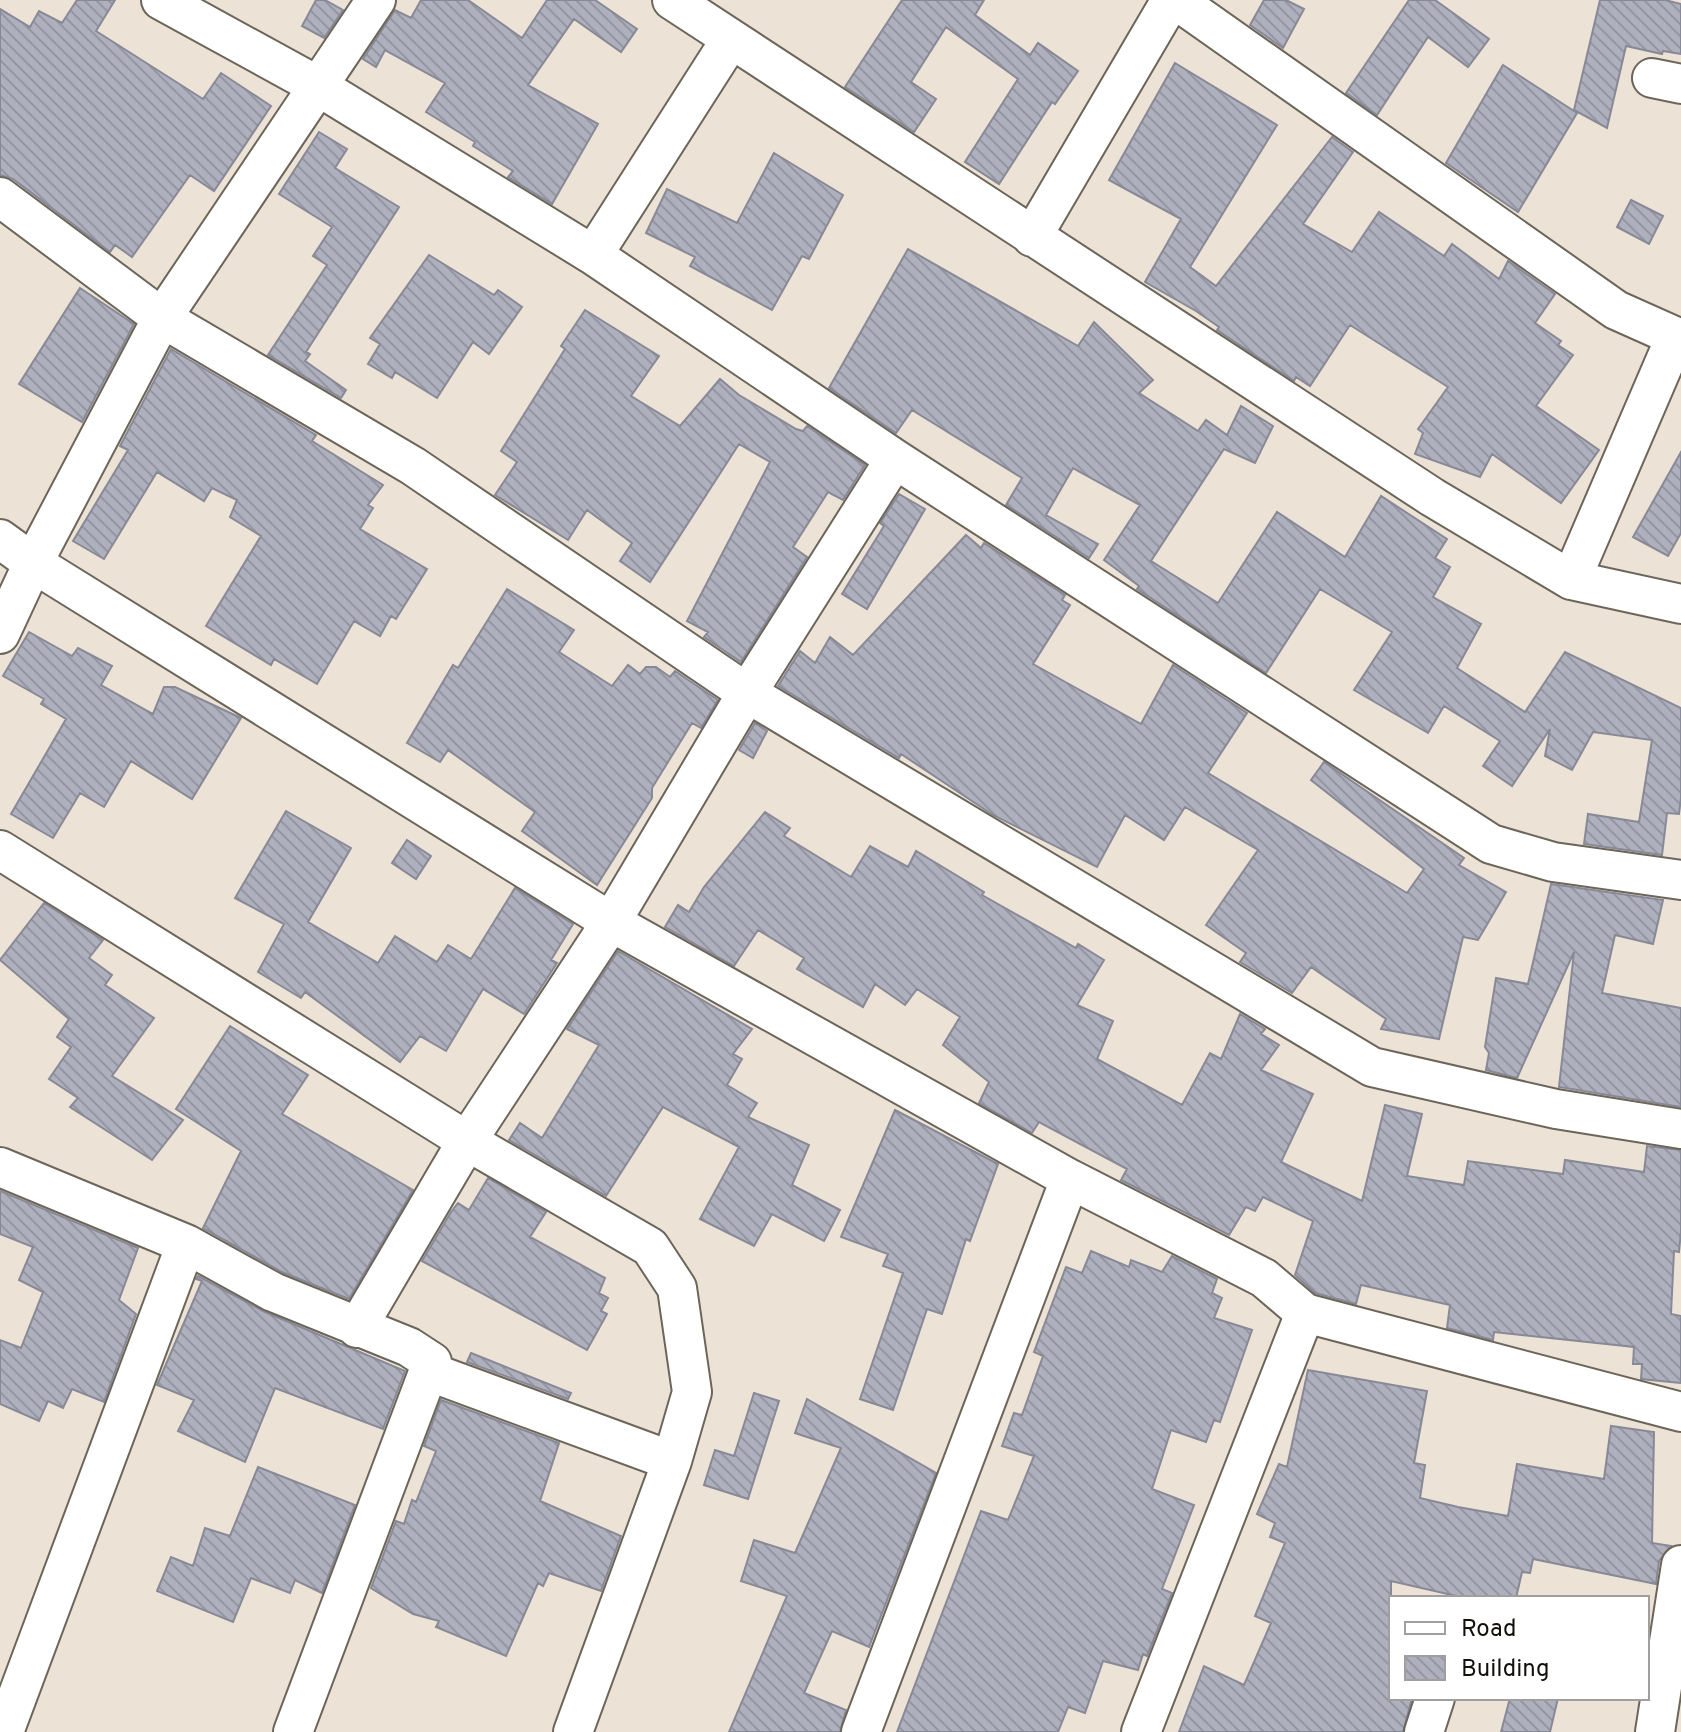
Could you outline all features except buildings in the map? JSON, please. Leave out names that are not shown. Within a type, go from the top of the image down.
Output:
[{"type":"street","points":[[161,0],[316,85],[593,255],[895,459],[1491,844],[1553,862],[1681,880]]},
{"type":"street","points":[[0,634],[33,563],[162,318],[376,0]]},
{"type":"street","points":[[672,0],[1432,497],[1571,580],[1681,604]]},
{"type":"street","points":[[1032,237],[1174,0],[1616,310],[1678,339],[1571,580]]},
{"type":"street","points":[[593,255],[731,39]]},
{"type":"street","points":[[0,197],[162,318],[413,466],[747,693],[1372,1067],[1556,1109],[1681,1129]]},
{"type":"street","points":[[357,1328],[467,1141],[611,922],[747,693],[895,459]]},
{"type":"street","points":[[0,539],[33,563],[611,922],[1070,1179],[1264,1278],[1305,1313],[1681,1412]]},
{"type":"street","points":[[0,850],[467,1141],[650,1247],[677,1288],[692,1392],[672,1461],[573,1732]]},
{"type":"street","points":[[0,1167],[186,1244],[273,1292],[409,1347],[432,1362],[293,1732]]},
{"type":"street","points":[[861,1732],[1070,1179]]},
{"type":"street","points":[[4,1732],[186,1244]]},
{"type":"street","points":[[1141,1732],[1305,1313]]},
{"type":"street","points":[[430,1372],[672,1461]]},
{"type":"street","points":[[1655,1732],[1681,1565]]},
{"type":"street","points":[[1424,1732],[1434,1700]]}]
